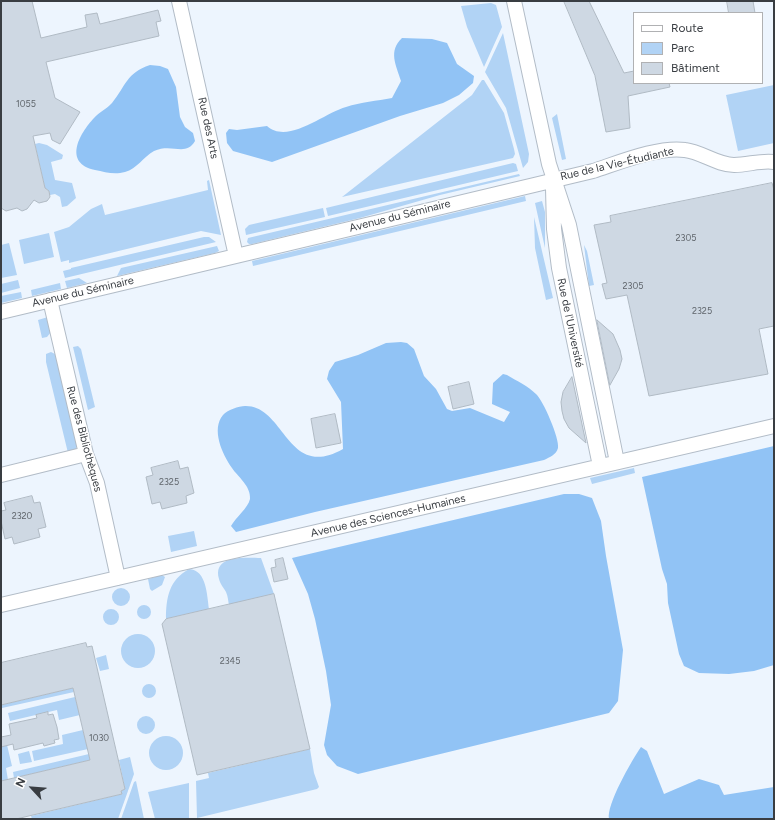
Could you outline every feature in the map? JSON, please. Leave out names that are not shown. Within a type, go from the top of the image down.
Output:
[{"type":"street","name":"Rue des Arts","points":[[179,1],[241,254]]},
{"type":"street","name":"Rue de l'Université","points":[[514,1],[553,179],[554,229],[559,268],[600,466]]},
{"type":"street","name":"Rue de la Vie-Étudiante","points":[[553,179],[593,171],[621,161],[676,150],[691,151],[723,163],[734,165],[774,162]]},
{"type":"street","name":"Avenue du Séminaire","points":[[1,312],[553,179]]},
{"type":"street","name":"Rue de l'Université","points":[[553,179],[560,194],[569,225],[617,462]]},
{"type":"street","name":"Rue des Bibliothèques","points":[[50,300],[86,454],[96,483],[118,578]]},
{"type":"street","name":"Avenue des Sciences-Humaines","points":[[1,605],[774,426]]},
{"type":"street","points":[[1,475],[86,454]]},
{"type":"green space","points":[[491,3],[496,5],[502,27],[484,67],[467,27],[461,6]]},
{"type":"green space","points":[[503,33],[529,154],[528,162],[523,168],[506,108],[485,72]]},
{"type":"green space","points":[[482,80],[484,80],[504,113],[515,154],[513,158],[342,197],[472,95]]},
{"type":"green space","points":[[774,85],[774,143],[738,151],[726,95]]},
{"type":"green space","points":[[557,114],[566,159],[562,160],[552,118]]},
{"type":"green space","points":[[39,143],[47,145],[63,155],[62,159],[51,162],[55,180],[72,183],[76,198],[67,206],[62,207],[60,197],[55,194],[50,195],[49,191],[45,188],[35,144]]},
{"type":"green space","points":[[513,163],[516,164],[518,171],[328,216],[326,208]]},
{"type":"green space","points":[[519,174],[520,176],[440,195],[360,218],[252,244],[247,242],[248,238]]},
{"type":"green space","points":[[209,180],[221,235],[201,231],[69,263],[69,260],[61,262],[54,232],[69,227],[91,209],[102,204],[105,215],[208,190],[207,181]]},
{"type":"green space","points":[[525,196],[526,201],[253,266],[252,261]]},
{"type":"green space","points":[[542,201],[545,212],[545,248],[535,203]]},
{"type":"green space","points":[[323,208],[325,217],[246,235],[245,229],[249,225]]},
{"type":"green space","points":[[534,217],[553,298],[546,300],[535,248]]},
{"type":"green space","points":[[49,233],[54,257],[24,264],[19,240]]},
{"type":"green space","points":[[209,237],[216,242],[65,278],[63,271],[71,268]]},
{"type":"green space","points":[[9,243],[17,275],[1,278],[1,245]]},
{"type":"green space","points":[[584,245],[587,251],[594,285],[589,286]]},
{"type":"green space","points":[[217,246],[219,251],[215,253],[117,276],[121,268]]},
{"type":"green space","points":[[79,278],[87,283],[67,288],[65,281]]},
{"type":"green space","points":[[18,280],[20,288],[1,293],[1,284]]},
{"type":"green space","points":[[60,283],[61,289],[32,296],[31,290]]},
{"type":"green space","points":[[21,292],[22,298],[1,303],[1,296]]},
{"type":"green space","points":[[48,317],[51,332],[47,337],[42,338],[38,320]]},
{"type":"green space","points":[[78,346],[81,349],[95,407],[88,410],[73,347]]},
{"type":"green space","points":[[51,352],[55,354],[78,444],[75,451],[68,453],[46,362],[46,354]]},
{"type":"green space","points":[[634,468],[635,473],[592,484],[590,478]]},
{"type":"green space","points":[[194,531],[197,546],[171,552],[168,536]]},
{"type":"green space","points":[[261,558],[274,594],[229,605],[227,594],[219,579],[218,571],[221,565],[232,559]]},
{"type":"green space","points":[[189,569],[195,570],[203,579],[207,591],[209,609],[166,619],[170,590],[177,578]]},
{"type":"green space","points":[[162,575],[165,577],[162,585],[152,591],[150,589],[148,579]]},
{"type":"green space","points":[[117,588],[125,588],[130,593],[128,604],[125,606],[117,606],[112,601],[112,593]]},
{"type":"green space","points":[[144,605],[149,607],[151,612],[149,617],[144,619],[139,617],[137,612],[139,607]]},
{"type":"green space","points":[[111,609],[117,611],[119,617],[117,623],[111,625],[105,623],[103,617],[105,611]]},
{"type":"green space","points":[[135,634],[141,634],[150,639],[154,645],[154,657],[150,663],[141,668],[135,668],[126,663],[121,654],[121,648],[126,639]]},
{"type":"green space","points":[[106,655],[109,669],[100,671],[96,658]]},
{"type":"green space","points":[[149,684],[154,686],[156,691],[154,696],[149,698],[144,696],[142,691],[144,686]]},
{"type":"green space","points":[[73,688],[74,692],[2,708],[1,705]]},
{"type":"green space","points":[[75,697],[80,715],[59,720],[57,710],[10,721],[8,713]]},
{"type":"green space","points":[[142,716],[150,716],[155,721],[153,732],[150,734],[142,734],[137,729],[137,721]]},
{"type":"green space","points":[[83,730],[88,749],[34,761],[32,751],[63,744],[62,735]]},
{"type":"green space","points":[[163,736],[169,736],[178,741],[182,747],[182,759],[178,765],[169,770],[163,770],[154,765],[149,756],[149,750],[154,741]]},
{"type":"green space","points":[[7,745],[12,766],[6,768],[8,780],[1,781],[1,747]]},
{"type":"green space","points":[[310,749],[314,773],[319,787],[317,789],[197,818],[196,781],[209,778],[208,773]]},
{"type":"green space","points":[[29,751],[32,762],[20,764],[18,754]]},
{"type":"green space","points":[[89,754],[90,760],[14,778],[13,772]]},
{"type":"green space","points":[[130,757],[134,774],[118,819],[32,819],[31,816],[122,794],[121,791],[125,789],[119,760]]},
{"type":"green space","points":[[136,781],[144,819],[121,819],[134,782]]},
{"type":"green space","points":[[189,783],[189,819],[155,819],[148,792]]},
{"type":"shaded area","points":[[402,38],[432,39],[447,43],[457,64],[474,76],[473,83],[459,95],[443,103],[400,116],[272,162],[233,151],[227,143],[226,133],[229,129],[237,130],[267,126],[276,131],[285,132],[306,126],[346,107],[392,98],[401,81],[395,64],[394,53],[395,48]]},
{"type":"shaded area","points":[[150,65],[168,69],[176,87],[180,117],[185,127],[193,133],[195,141],[191,146],[183,149],[167,148],[154,151],[137,166],[125,172],[110,173],[85,166],[79,161],[77,155],[77,147],[83,132],[96,116],[112,103],[131,76],[142,68]]},
{"type":"shaded area","points":[[386,343],[407,343],[414,349],[424,376],[436,389],[447,409],[452,411],[470,408],[504,422],[510,412],[492,404],[493,383],[503,374],[530,388],[543,404],[550,420],[558,443],[556,452],[544,460],[315,512],[236,532],[231,526],[247,506],[250,499],[250,494],[244,482],[232,468],[219,442],[218,427],[223,415],[230,410],[242,406],[258,409],[269,417],[298,449],[310,456],[324,456],[343,449],[341,402],[327,379],[329,371],[335,362],[358,355]]},
{"type":"shaded area","points":[[774,446],[774,665],[754,671],[729,674],[699,673],[684,666],[679,654],[668,603],[667,584],[662,569],[642,477]]},
{"type":"shaded area","points":[[564,494],[579,494],[592,498],[601,521],[623,650],[618,701],[609,713],[358,774],[337,766],[327,755],[324,745],[331,705],[326,671],[315,619],[308,594],[292,558]]},
{"type":"shaded area","points":[[641,747],[647,751],[664,794],[699,779],[719,785],[724,795],[774,787],[774,819],[609,819],[609,812],[615,793]]},
{"type":"building","points":[[1,1],[32,1],[41,38],[87,27],[85,15],[97,13],[100,24],[158,10],[161,21],[156,22],[159,36],[46,62],[55,98],[80,112],[60,144],[52,140],[50,133],[33,136],[45,188],[49,191],[50,197],[47,201],[39,203],[34,200],[27,209],[22,211],[17,208],[6,211],[1,208]]},
{"type":"building","points":[[564,1],[589,1],[624,73],[633,71],[633,84],[669,84],[670,87],[628,96],[630,128],[606,132],[595,76]]},
{"type":"building","points":[[727,1],[753,1],[755,12],[729,12]]},
{"type":"building","points":[[772,183],[774,190],[774,326],[759,329],[768,374],[649,396],[627,295],[606,299],[602,284],[607,283],[594,225],[611,222],[610,216]]},
{"type":"building","points":[[597,320],[613,334],[622,359],[619,369],[610,385]]},
{"type":"building","points":[[572,377],[586,443],[569,428],[562,411],[561,402],[563,392]]},
{"type":"building","points":[[469,382],[474,404],[453,409],[448,387]]},
{"type":"building","points":[[335,414],[341,443],[316,448],[311,419]]},
{"type":"building","points":[[178,461],[180,469],[188,467],[194,493],[186,496],[187,503],[162,509],[160,502],[152,504],[146,477],[153,475],[151,468]]},
{"type":"building","points":[[32,496],[34,503],[40,502],[46,527],[38,529],[40,537],[14,544],[12,537],[5,539],[1,521],[1,511],[6,510],[4,503]]},
{"type":"building","points":[[283,558],[288,579],[274,582],[271,568],[276,567],[275,560]]},
{"type":"building","points":[[274,594],[310,749],[197,775],[162,624],[166,619]]},
{"type":"building","points":[[86,643],[87,647],[92,646],[125,789],[121,791],[122,794],[16,819],[1,819],[1,781],[90,760],[73,688],[1,705],[1,663]]},
{"type":"building","points":[[48,712],[48,715],[53,714],[57,727],[59,739],[54,740],[55,743],[44,746],[43,743],[14,750],[13,744],[1,747],[1,737],[11,735],[9,724],[37,718],[36,715]]}]
